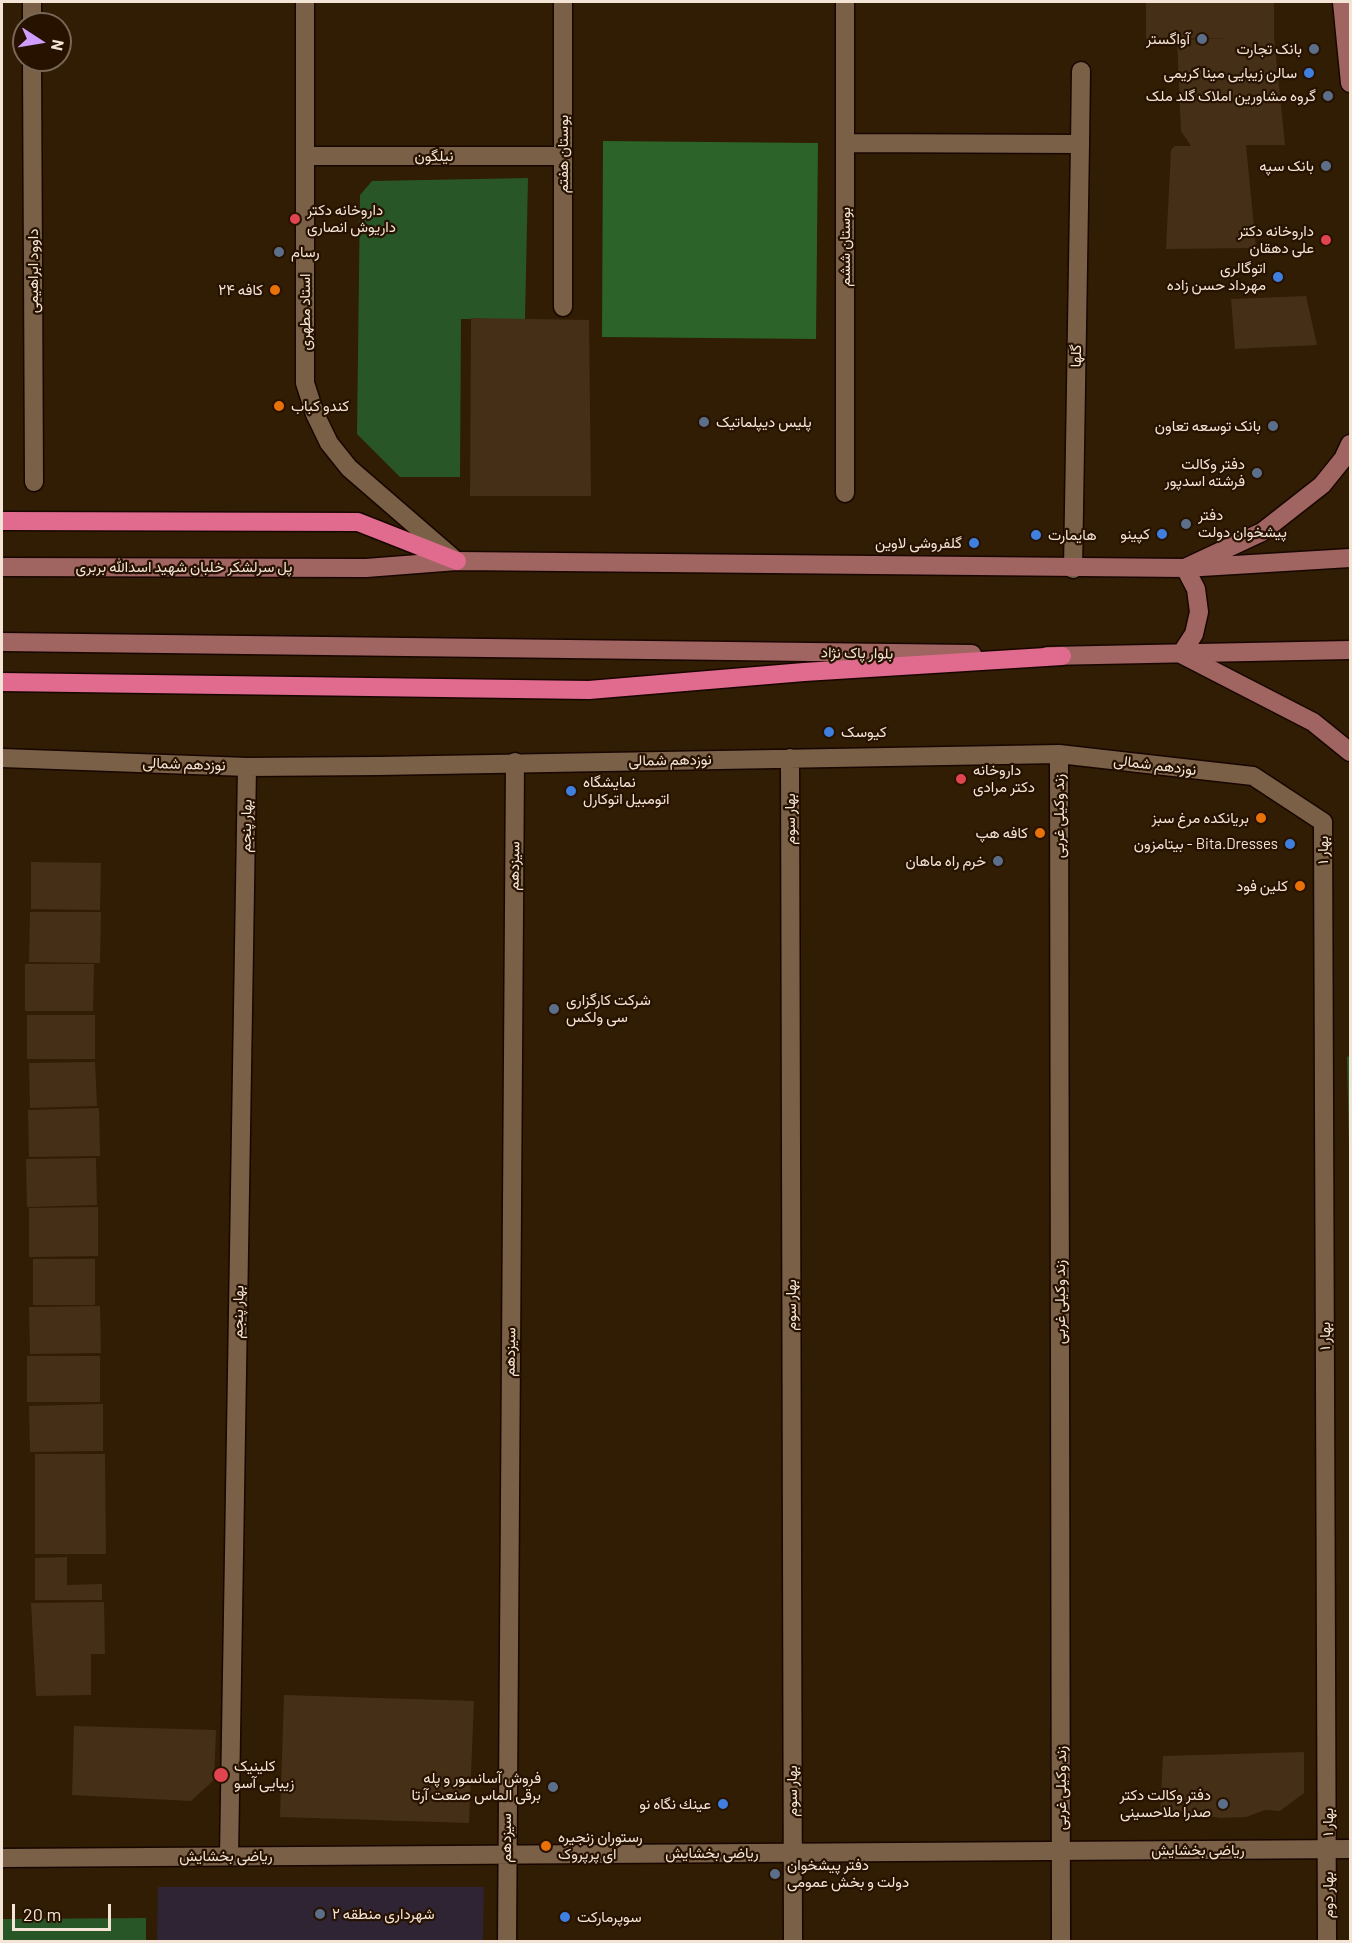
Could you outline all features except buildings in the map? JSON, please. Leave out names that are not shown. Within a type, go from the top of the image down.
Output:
[{"type":"highway","points":[[2,521],[358,522],[457,561]]},
{"type":"highway","points":[[2,682],[589,690],[804,672],[1062,656]]},
{"type":"main road","points":[[1342,2],[1350,83]]},
{"type":"main road","points":[[1185,568],[1262,532],[1322,485],[1343,459],[1350,444]]},
{"type":"main road","points":[[457,561],[1073,569],[1185,568],[1350,558]]},
{"type":"main road","name":"پل سرلشکر خلبان شهید اسدالله بربری","points":[[2,567],[366,568],[457,561]]},
{"type":"main road","points":[[1185,568],[1196,589],[1199,612],[1194,634],[1181,654],[1313,722],[1350,752]]},
{"type":"main road","name":"بلوار پاک نژاد","points":[[2,642],[1062,656],[1350,650]]},
{"type":"street","name":"استاد مطهری","points":[[305,2],[305,383],[315,414],[329,443],[349,468],[457,561]]},
{"type":"street","name":"بوستان هفتم","points":[[563,2],[564,307]]},
{"type":"street","name":"بوستان ششم","points":[[845,2],[845,493]]},
{"type":"street","name":"داوود ابراهیمی","points":[[32,72],[34,482]]},
{"type":"street","name":"گلها","points":[[1073,569],[1082,72]]},
{"type":"street","points":[[845,142],[1080,144]]},
{"type":"street","name":"نیلگون","points":[[305,156],[563,156]]},
{"type":"street","name":"نوزدهم شمالی","points":[[2,758],[247,766],[1059,754],[1253,776],[1323,822]]},
{"type":"street","name":"زند وکیلی غربی","points":[[1059,754],[1061,1941]]},
{"type":"street","name":"بهار سوم","points":[[790,758],[793,1941]]},
{"type":"street","name":"سیزدهم","points":[[507,1941],[515,762]]},
{"type":"street","name":"بهار پنجم","points":[[229,1857],[247,766]]},
{"type":"street","name":"بهار ۱","points":[[1323,822],[1328,1849]]},
{"type":"street","name":"بهار دوم","points":[[1327,1941],[1328,1849]]},
{"type":"street","name":"ریاضی بخشایش","points":[[2,1858],[1350,1849]]},
{"type":"shaded area","name":"شهرداری منطقه ۲","points":[[158,1887],[484,1887],[483,1941],[157,1941]]},
{"type":"green space","points":[[603,141],[818,143],[816,339],[602,337]]},
{"type":"green space","points":[[528,178],[525,319],[461,319],[460,477],[400,477],[357,434],[360,195],[372,181]]},
{"type":"green space","points":[[1350,1056],[1350,1195],[1347,1057]]},
{"type":"green space","points":[[146,1918],[146,1941],[2,1941],[2,1919]]},
{"type":"place","name":"آواگستر","points":[[1202,39]]},
{"type":"place","name":"بانک تجارت","points":[[1314,49]]},
{"type":"place","name":"سالن زیبایی مینا کریمی","points":[[1309,73]]},
{"type":"place","name":"گروه مشاورین املاک گلد ملک","points":[[1328,96]]},
{"type":"place","name":"بانک سپه","points":[[1326,166]]},
{"type":"place","name":"داروخانه دکتر داریوش انصاری","points":[[295,219]]},
{"type":"place","name":"داروخانه دکتر علی دهقان","points":[[1326,240]]},
{"type":"place","name":"رسام","points":[[279,252]]},
{"type":"place","name":"اتوگالری مهرداد حسن زاده","points":[[1278,277]]},
{"type":"place","name":"کافه ۲۴","points":[[275,290]]},
{"type":"place","name":"کندو کباب","points":[[279,406]]},
{"type":"place","name":"پلیس دیپلماتیک","points":[[704,422]]},
{"type":"place","name":"بانک توسعه تعاون","points":[[1273,426]]},
{"type":"place","name":"دفتر وکالت فرشته اسدپور","points":[[1257,473]]},
{"type":"place","name":"دفتر پیشخوان دولت","points":[[1186,524]]},
{"type":"place","name":"کپینو","points":[[1162,534]]},
{"type":"place","name":"هایمارت","points":[[1036,535]]},
{"type":"place","name":"گلفروشی لاوین","points":[[974,543]]},
{"type":"place","name":"کیوسک","points":[[829,732]]},
{"type":"place","name":"داروخانه دکتر مرادی","points":[[961,779]]},
{"type":"place","name":"نمایشگاه اتومبیل اتوکارل","points":[[571,791]]},
{"type":"place","name":"بریانکده مرغ سبز","points":[[1261,818]]},
{"type":"place","name":"کافه هپ","points":[[1040,833]]},
{"type":"place","name":"بیتامزون - Bita.Dresses","points":[[1290,844]]},
{"type":"place","name":"خرم راه ماهان","points":[[998,861]]},
{"type":"place","name":"کلین فود","points":[[1300,886]]},
{"type":"place","name":"شرکت کارگزاری سی ولکس","points":[[554,1009]]},
{"type":"place","name":"کلینیک زیبایی آسو","points":[[221,1775]]},
{"type":"place","name":"فروش آسانسور و پله برقی الماس صنعت آرتا","points":[[553,1787]]},
{"type":"place","name":"عينك نگاه نو","points":[[723,1804]]},
{"type":"place","name":"دفتر وکالت دکتر صدرا ملاحسینی","points":[[1223,1804]]},
{"type":"place","name":"رستوران زنجیره ای پرپروک","points":[[546,1846]]},
{"type":"place","name":"دفتر پیشخوان دولت و بخش عمومی","points":[[775,1874]]},
{"type":"place","name":"شهرداری منطقه ۲","points":[[320,1914]]},
{"type":"place","name":"سوپرمارکت","points":[[565,1917]]}]
